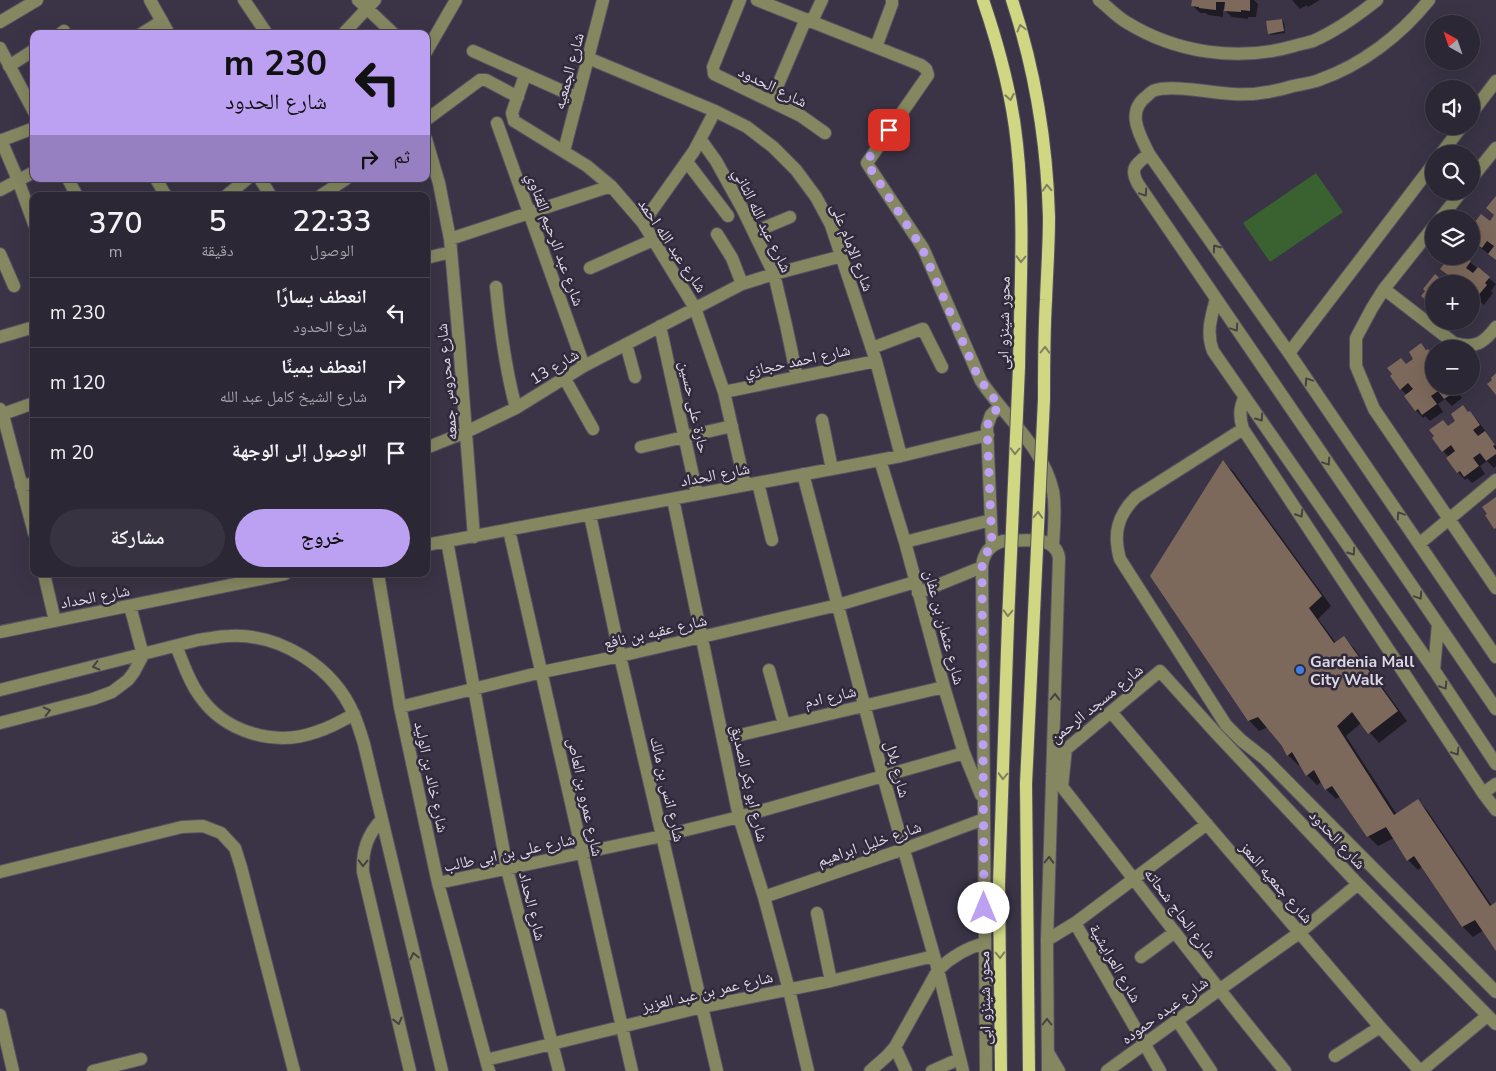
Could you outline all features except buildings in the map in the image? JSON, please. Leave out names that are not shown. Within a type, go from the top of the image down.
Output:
[{"type":"main road","name":"محور شينزو ابى","points":[[983,0],[997,41],[1007,83],[1017,143],[1021,194],[1019,367],[999,884],[1001,1071]]},
{"type":"main road","points":[[1012,0],[1028,54],[1042,135],[1046,176],[1048,249],[1044,399],[1026,784],[1029,1071]]},
{"type":"street","points":[[0,22],[37,0]]},
{"type":"street","points":[[150,0],[167,30]]},
{"type":"street","points":[[244,0],[264,30]]},
{"type":"street","points":[[358,0],[371,4],[391,30]]},
{"type":"street","points":[[430,45],[456,0]]},
{"type":"street","name":"شارع الجمعيه","points":[[564,151],[603,0]]},
{"type":"street","name":"شارع الحدود","points":[[740,0],[713,67],[714,74],[801,116],[825,133]]},
{"type":"street","points":[[757,0],[921,65],[926,69],[928,75],[867,163],[922,248],[976,372],[987,390],[1036,450],[1049,477],[1055,506],[1053,545]]},
{"type":"street","points":[[771,101],[809,20],[822,0]]},
{"type":"street","points":[[876,47],[892,0]]},
{"type":"street","points":[[1099,0],[1125,21],[1158,39],[1198,51],[1236,54],[1274,52],[1312,41],[1348,22],[1377,0]]},
{"type":"street","points":[[1429,0],[1418,14],[1389,41],[1356,63],[1319,80],[1281,90],[1238,94],[1169,89],[1153,91],[1140,102],[1135,115],[1138,130],[1149,154],[1289,353],[1496,657]]},
{"type":"street","points":[[347,30],[371,4]]},
{"type":"street","points":[[147,30],[162,21]]},
{"type":"street","points":[[0,48],[30,104]]},
{"type":"street","points":[[473,51],[578,98]]},
{"type":"street","points":[[9,66],[30,53]]},
{"type":"street","name":"شارع الإمام على","points":[[588,58],[715,111],[747,128],[773,147],[796,170],[816,197],[831,225],[874,355],[901,456]]},
{"type":"street","name":"شارع عبد الله احمد","points":[[525,75],[512,113],[514,121],[587,166],[611,186],[643,223],[695,308],[724,392],[732,426],[751,484],[772,540]]},
{"type":"street","points":[[430,117],[480,80],[486,80],[518,97]]},
{"type":"street","points":[[1480,102],[1496,81]]},
{"type":"street","points":[[643,223],[687,162],[701,140],[715,111]]},
{"type":"street","name":"شارع عبد الرحيم القناوي","points":[[497,123],[584,366]]},
{"type":"street","points":[[30,130],[1,141],[30,213]]},
{"type":"street","name":"شارع عبد الله الثاني","points":[[701,140],[729,184],[774,274],[797,377]]},
{"type":"street","points":[[1480,168],[1496,148]]},
{"type":"street","name":"شارع محروس جمعه","points":[[430,153],[439,183],[450,246],[474,536]]},
{"type":"street","points":[[1149,154],[1136,164],[1134,168],[1135,179],[1496,709]]},
{"type":"street","points":[[687,162],[728,216]]},
{"type":"street","points":[[0,190],[30,174]]},
{"type":"street","points":[[1289,353],[1425,175]]},
{"type":"street","points":[[231,192],[243,182]]},
{"type":"street","points":[[326,192],[341,182]]},
{"type":"street","points":[[430,256],[529,213],[611,186]]},
{"type":"street","points":[[1447,210],[1455,200]]},
{"type":"street","points":[[754,232],[790,216]]},
{"type":"street","points":[[717,234],[732,258],[742,284]]},
{"type":"street","points":[[1425,237],[1384,289],[1356,338],[1356,366],[1374,409],[1496,588]]},
{"type":"street","points":[[590,268],[654,240]]},
{"type":"street","points":[[0,254],[14,286]]},
{"type":"street","name":"شارع 13","points":[[430,446],[466,432],[516,408],[584,366],[742,284],[842,256]]},
{"type":"street","points":[[496,287],[504,354],[516,408]]},
{"type":"street","points":[[1384,289],[1454,343],[1464,346],[1482,342],[1496,327]]},
{"type":"street","points":[[1216,298],[1209,324],[1210,343],[1218,359],[1434,670],[1496,764]]},
{"type":"street","name":"حارة على حسين","points":[[660,326],[697,494]]},
{"type":"street","points":[[0,337],[30,328]]},
{"type":"street","name":"شارع احمد حجازي","points":[[724,392],[797,377],[874,355],[922,329],[942,367]]},
{"type":"street","points":[[626,344],[635,377]]},
{"type":"street","points":[[565,379],[593,429]]},
{"type":"street","points":[[1245,397],[1240,412],[1243,428],[1496,810]]},
{"type":"street","points":[[30,404],[1,413],[27,485],[30,506]]},
{"type":"street","points":[[992,546],[988,421],[1000,406]]},
{"type":"street","points":[[822,420],[832,469]]},
{"type":"street","points":[[641,447],[732,426]]},
{"type":"street","points":[[1243,428],[1136,497],[1128,505],[1118,526],[1116,537],[1120,560],[1226,725],[1265,759],[1496,992]]},
{"type":"street","name":"شارع الحداد","points":[[430,544],[901,456],[988,435]]},
{"type":"street","name":"شارع عثمان بن عفان","points":[[880,460],[964,753],[984,801]]},
{"type":"street","name":"شارع بلال","points":[[804,474],[882,776],[938,970],[961,1065]]},
{"type":"street","points":[[1419,544],[1496,480]]},
{"type":"street","name":"شارع ابو بكر الصديق","points":[[673,498],[739,816],[764,897],[808,1071]]},
{"type":"street","name":"شارع انس بن مالك","points":[[590,515],[620,656],[717,1071]]},
{"type":"street","points":[[905,542],[991,520]]},
{"type":"street","name":"شارع عمرو بن العاص","points":[[509,530],[632,1071]]},
{"type":"street","name":"شارع الحداد","points":[[447,541],[507,869],[559,1071]]},
{"type":"street","points":[[986,1071],[982,567],[984,556],[992,546],[1004,541],[1044,541],[1053,545],[1059,558],[1047,940],[1048,1071]]},
{"type":"street","name":"شارع عقبه بن نافع","points":[[400,707],[542,672],[917,588],[982,567]]},
{"type":"street","points":[[45,577],[55,621]]},
{"type":"street","name":"شارع الحداد","points":[[0,632],[130,606],[235,579],[255,577]]},
{"type":"street","name":"شارع خالد بن الوليد","points":[[378,577],[400,707],[438,883],[488,1066]]},
{"type":"street","points":[[0,723],[93,699],[120,687],[134,672],[143,655],[130,606]]},
{"type":"street","points":[[1434,670],[1438,624]]},
{"type":"street","points":[[0,690],[198,640],[229,636],[260,639],[290,649],[316,665],[338,688],[354,714],[364,744],[442,1071]]},
{"type":"street","points":[[176,646],[199,696],[218,715],[241,730],[270,737],[300,736],[322,730],[354,714]]},
{"type":"street","points":[[769,670],[784,724]]},
{"type":"street","name":"شارع الحدود","points":[[1160,671],[1358,884],[1492,1020]]},
{"type":"street","name":"شارع مسجد الرحمن","points":[[1053,760],[1160,671]]},
{"type":"street","name":"شارع ادم","points":[[723,739],[944,687]]},
{"type":"street","name":"شارع جمعيه المعز","points":[[1111,712],[1299,933],[1420,1071]]},
{"type":"street","points":[[1062,787],[1066,748]]},
{"type":"street","name":"شارع على بن ابى طالب","points":[[438,883],[662,836],[964,753]]},
{"type":"street","name":"شارع الحاج شحاته","points":[[1052,774],[1135,878],[1218,990],[1285,1071]]},
{"type":"street","points":[[1483,793],[1496,784]]},
{"type":"street","points":[[382,819],[375,826],[366,843],[363,853],[363,872],[410,1071]]},
{"type":"street","name":"شارع خليل ابراهيم","points":[[764,897],[904,849],[984,819]]},
{"type":"street","points":[[1047,940],[1075,923],[1207,824]]},
{"type":"street","points":[[0,872],[182,828],[203,826],[221,834],[235,848],[242,867],[294,1071]]},
{"type":"street","name":"شارع عبده حموده","points":[[1108,1071],[1299,933],[1358,884]]},
{"type":"street","points":[[816,913],[831,981]]},
{"type":"street","name":"شارع العرايشية","points":[[1075,923],[1160,1071]]},
{"type":"street","points":[[1141,957],[1175,932]]},
{"type":"street","points":[[870,1071],[894,1047],[938,970],[964,950],[985,943]]},
{"type":"street","name":"شارع عمر بن عبد العزيز","points":[[488,1066],[552,1044],[702,1007],[831,981],[934,956]]},
{"type":"street","points":[[0,1015],[13,1071]]},
{"type":"street","points":[[1177,1020],[1211,1071]]},
{"type":"street","points":[[1420,1071],[1492,1020]]},
{"type":"street","points":[[1335,1056],[1380,1027]]},
{"type":"street","points":[[894,1047],[906,1071]]},
{"type":"street","points":[[1048,1051],[1059,1071]]},
{"type":"street","points":[[93,1071],[141,1059]]},
{"type":"street","points":[[932,1071],[961,1065]]},
{"type":"green space","points":[[1316,173],[1343,212],[1270,262],[1243,223]]},
{"type":"place","name":"Gardenia Mall City Walk","points":[[1300,670]]},
{"type":"route","points":[[889,130],[867,163],[922,248],[976,372],[1000,406],[991,415],[987,427],[992,546],[987,550],[982,561],[984,908]]}]
